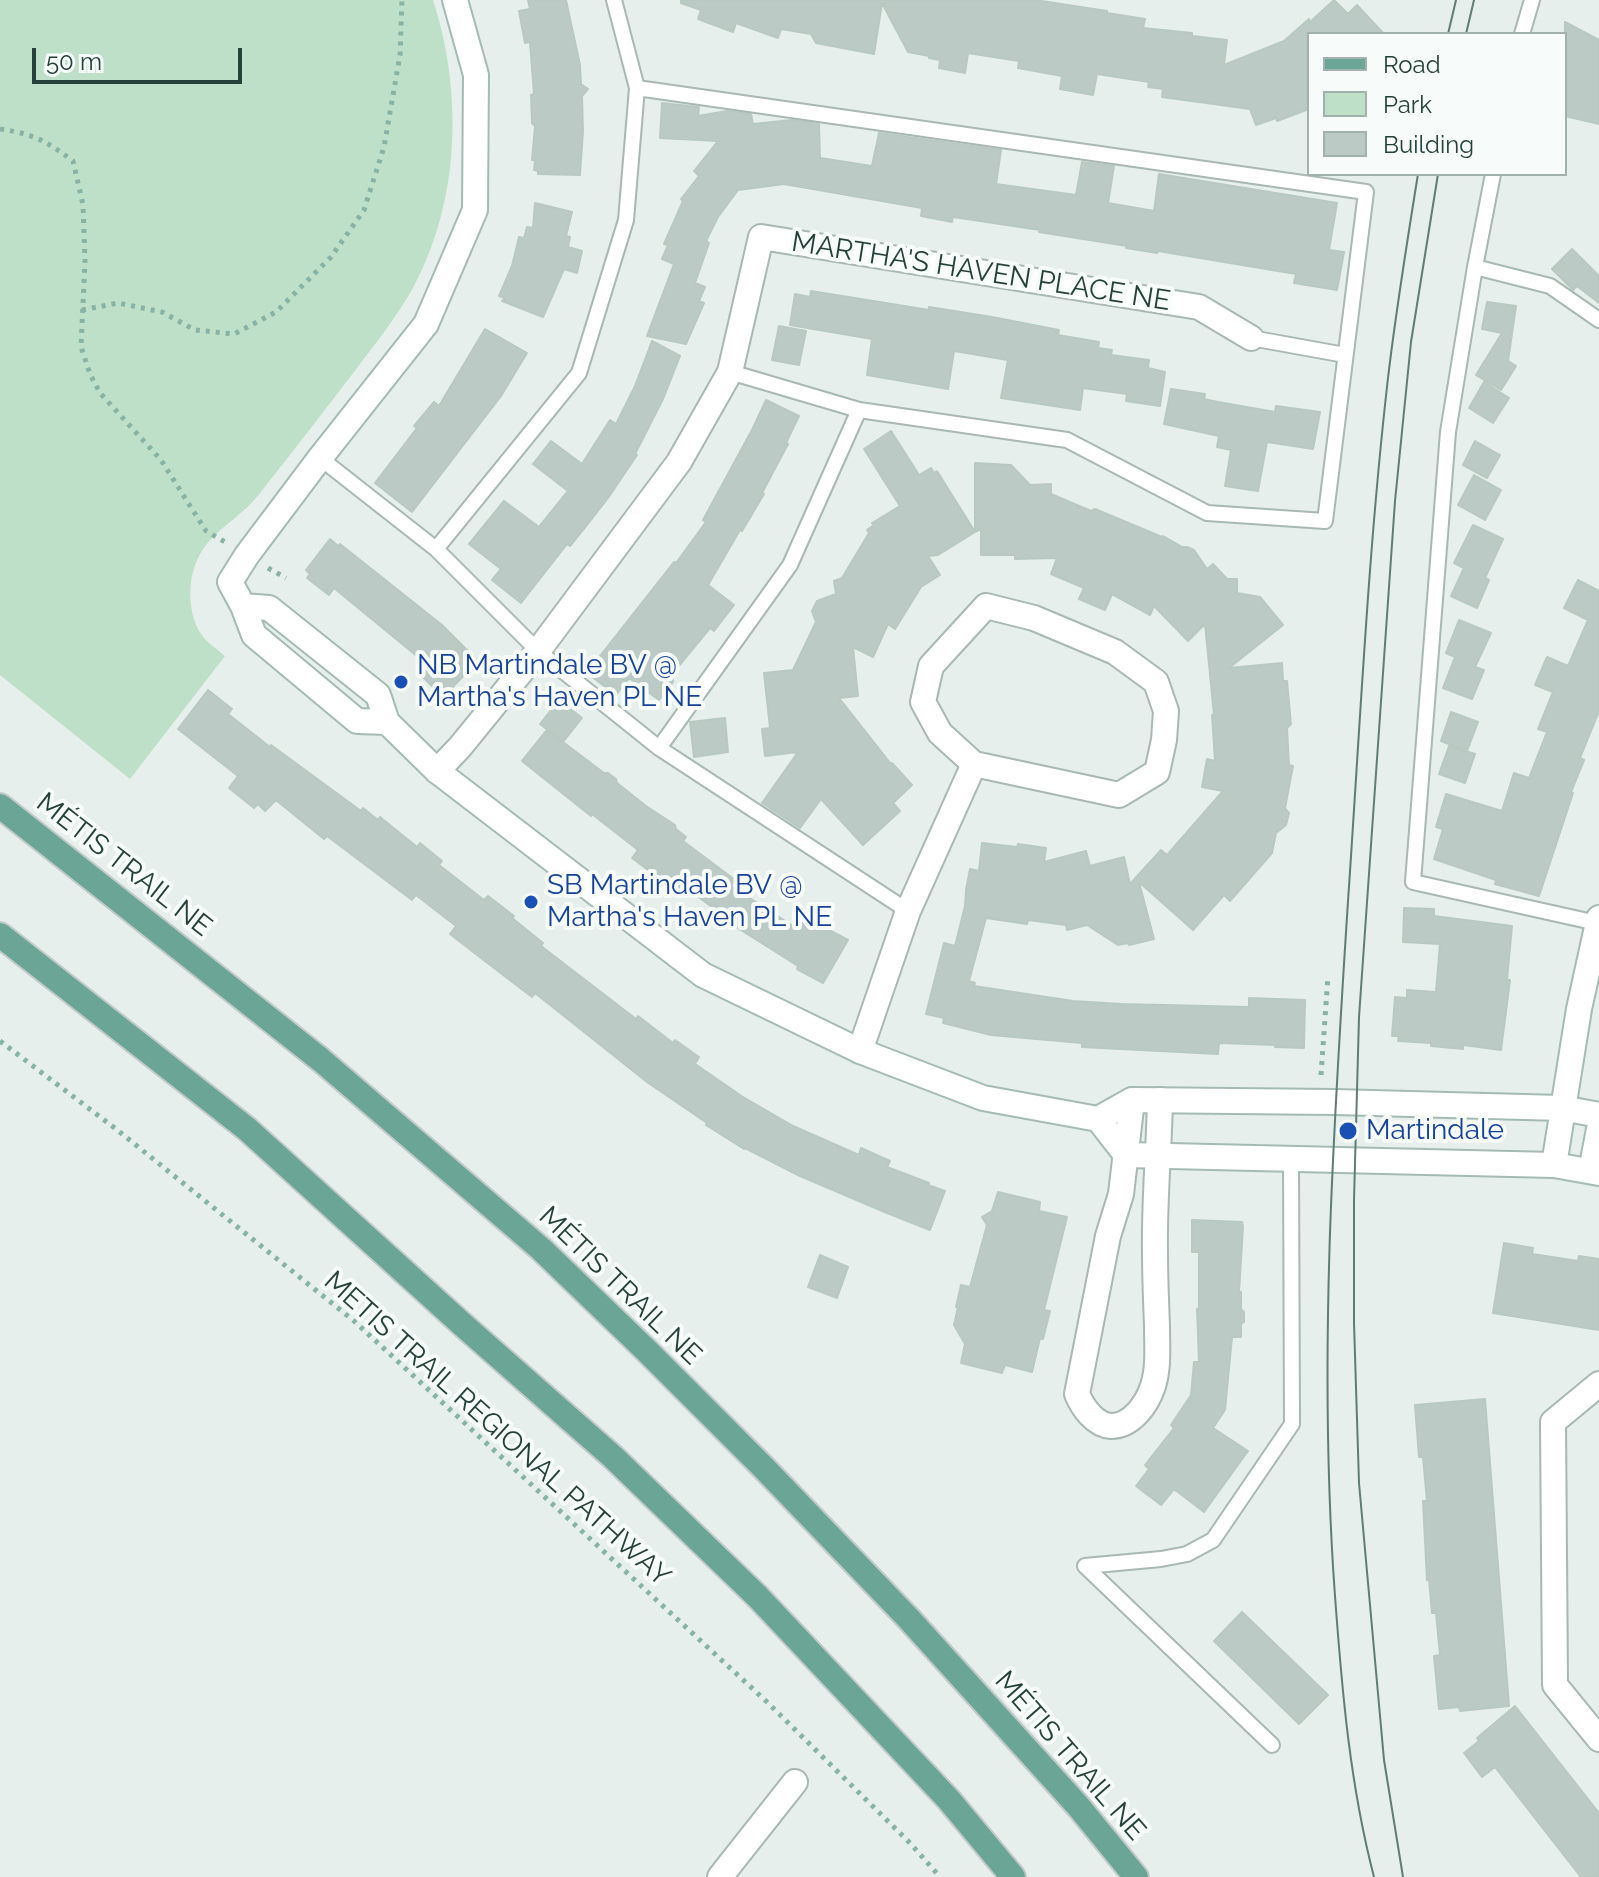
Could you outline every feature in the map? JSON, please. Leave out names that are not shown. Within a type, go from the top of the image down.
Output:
[{"type":"main road","name":"MÉTIS TRAIL NE","points":[[0,806],[321,1060],[541,1249],[764,1468],[909,1619],[1078,1806],[1136,1877]]},
{"type":"main road","points":[[0,935],[247,1129],[613,1457],[758,1597],[949,1800],[1013,1877]]},
{"type":"street","points":[[387,722],[357,721],[254,635],[230,582],[320,458],[426,324],[475,210],[476,75],[455,0]]},
{"type":"street","name":"MARTHA'S HAVEN PLACE NE","points":[[437,771],[538,651],[679,462],[730,372],[761,237],[1199,307],[1251,338]]},
{"type":"street","points":[[243,606],[269,608],[378,695],[387,722],[437,771],[703,975],[860,1051],[983,1098],[1098,1119],[1132,1100],[1562,1108],[1599,1115]]},
{"type":"street","points":[[986,606],[1034,618],[1115,652],[1156,682],[1166,711],[1157,772],[1119,795],[974,764],[940,733],[923,702],[931,666],[986,606]]},
{"type":"street","points":[[860,1051],[908,911],[974,764]]},
{"type":"street","points":[[1554,1165],[1579,1009],[1598,920]]},
{"type":"street","points":[[1132,1100],[1121,1194],[1108,1236],[1077,1394],[1083,1408],[1104,1424],[1112,1426],[1130,1420],[1143,1405],[1153,1388],[1158,1364],[1155,1250],[1160,1100]]},
{"type":"street","points":[[1098,1119],[1126,1155]]},
{"type":"street","points":[[1126,1155],[1554,1165],[1595,1172],[1599,1129]]},
{"type":"street","points":[[1599,1384],[1553,1422],[1555,1685],[1599,1739]]},
{"type":"street","points":[[720,1877],[795,1782]]},
{"type":"lane","points":[[436,549],[579,373],[626,220],[637,88],[614,0]]},
{"type":"lane","points":[[1523,32],[1532,0]]},
{"type":"lane","points":[[637,88],[1366,192],[1325,521],[1207,513],[1067,440],[859,410],[730,372]]},
{"type":"lane","points":[[1493,176],[1448,432],[1413,882],[1598,920]]},
{"type":"lane","points":[[1475,267],[1550,286],[1599,320]]},
{"type":"lane","points":[[1251,338],[1345,355]]},
{"type":"lane","points":[[659,748],[790,565],[859,410]]},
{"type":"lane","points":[[320,458],[436,549],[538,651],[659,748],[908,911]]},
{"type":"lane","points":[[1272,1745],[1085,1566],[1174,1557],[1187,1554],[1213,1540],[1292,1424],[1291,1159]]},
{"type":"path","points":[[82,310],[118,303],[162,312],[195,330],[234,334],[276,312],[331,257],[364,210],[384,147],[400,55],[402,0]]},
{"type":"path","points":[[0,129],[25,133],[47,142],[73,161],[83,205],[85,261],[81,347],[90,374],[100,393],[161,460],[206,531]]},
{"type":"path","points":[[1321,1075],[1328,976]]},
{"type":"path","name":"METIS TRAIL REGIONAL PATHWAY","points":[[0,1041],[116,1129],[354,1321],[767,1702],[910,1843],[940,1877]]},
{"type":"green space","points":[[0,0],[433,0],[443,35],[449,71],[452,145],[441,218],[429,253],[414,286],[386,330],[258,495],[215,535],[200,555],[190,589],[192,613],[203,637],[225,656],[130,779],[0,675]]},
{"type":"building","points":[[528,0],[566,0],[581,84],[588,89],[582,96],[580,175],[538,174],[534,170],[530,42],[525,43],[519,11],[530,9]]},
{"type":"building","points":[[681,0],[1035,0],[1145,19],[1143,28],[1227,40],[1224,65],[1284,41],[1334,0],[1348,14],[1357,5],[1382,32],[1307,32],[1307,110],[1256,125],[1250,109],[1162,97],[1163,89],[1148,87],[1149,82],[1097,74],[1093,95],[1060,89],[1062,76],[1018,68],[1019,61],[968,53],[965,73],[939,68],[940,60],[908,52],[882,3],[874,54],[816,43],[811,34],[781,29],[778,38],[736,23],[733,32],[698,19],[701,10],[681,3]]},
{"type":"building","points":[[1565,22],[1599,40],[1599,124],[1567,116]]},
{"type":"building","points":[[662,103],[699,107],[698,116],[727,111],[751,114],[753,124],[792,120],[819,124],[820,158],[872,166],[879,133],[1001,150],[996,184],[1076,195],[1082,162],[1114,166],[1108,203],[1154,211],[1159,174],[1337,203],[1329,250],[1344,252],[1337,290],[1294,283],[1296,274],[1126,248],[1040,230],[953,217],[952,222],[921,216],[922,208],[784,184],[738,190],[718,217],[706,241],[709,243],[695,283],[705,287],[699,301],[704,303],[686,344],[647,336],[674,264],[662,259],[668,245],[664,244],[683,201],[681,199],[699,176],[694,171],[718,141],[660,138]]},
{"type":"building","points":[[535,203],[572,212],[566,236],[570,237],[568,247],[582,251],[577,273],[564,269],[543,317],[502,301],[505,298],[499,296],[512,266],[519,237],[524,238],[527,227],[533,228]]},
{"type":"building","points":[[1572,249],[1599,276],[1599,303],[1577,286],[1573,290],[1552,269]]},
{"type":"building","points":[[811,291],[992,317],[1059,330],[1058,335],[1099,342],[1098,348],[1112,350],[1111,355],[1149,360],[1148,368],[1165,372],[1160,406],[1126,401],[1127,394],[1083,388],[1080,410],[1001,398],[1008,360],[954,351],[948,389],[867,375],[872,339],[790,325],[795,294],[810,297]]},
{"type":"building","points":[[1487,302],[1516,306],[1508,361],[1516,366],[1501,390],[1476,375],[1502,333],[1482,329]]},
{"type":"building","points":[[779,326],[806,331],[799,365],[772,360]]},
{"type":"building","points":[[485,329],[527,353],[501,396],[412,512],[375,483],[417,428],[414,426],[434,402],[439,406]]},
{"type":"building","points":[[652,341],[680,356],[637,455],[587,525],[570,546],[567,544],[521,603],[492,580],[501,569],[469,544],[504,501],[539,527],[568,491],[533,464],[551,441],[582,464],[610,420],[616,424]]},
{"type":"building","points":[[1484,382],[1509,398],[1493,423],[1469,408]]},
{"type":"building","points":[[1171,389],[1205,394],[1204,399],[1275,412],[1276,406],[1320,412],[1313,449],[1267,442],[1258,491],[1225,486],[1231,450],[1217,447],[1219,436],[1164,424]]},
{"type":"building","points":[[766,400],[799,416],[764,494],[708,585],[734,605],[714,631],[710,628],[673,673],[673,682],[659,700],[629,678],[616,695],[591,676],[604,659],[600,656],[706,522],[703,520]]},
{"type":"building","points":[[891,431],[919,475],[931,468],[934,473],[937,471],[975,532],[938,555],[928,556],[940,575],[921,587],[895,629],[888,624],[873,657],[853,647],[858,696],[839,698],[891,764],[912,785],[893,803],[900,811],[863,845],[821,799],[800,828],[762,803],[798,752],[765,756],[762,729],[770,728],[764,673],[793,670],[816,622],[812,611],[817,601],[836,594],[834,581],[842,578],[869,533],[867,530],[874,525],[872,523],[900,506],[864,449]]},
{"type":"building","points":[[1475,441],[1500,455],[1487,478],[1463,465]]},
{"type":"building","points":[[975,463],[1011,465],[1030,485],[1051,484],[1051,494],[1194,550],[1207,569],[1213,564],[1227,579],[1237,579],[1237,593],[1260,597],[1283,625],[1229,668],[1282,663],[1291,724],[1287,728],[1289,765],[1293,766],[1285,808],[1289,813],[1286,825],[1276,833],[1272,853],[1230,901],[1224,895],[1193,930],[1139,882],[1154,939],[1118,945],[1087,925],[1067,930],[1066,925],[1028,920],[1027,924],[986,918],[969,981],[975,983],[974,986],[1073,1001],[1121,1004],[1249,1007],[1249,998],[1305,1000],[1304,1048],[1219,1043],[1218,1054],[1082,1047],[1082,1043],[991,1035],[943,1023],[944,1018],[926,1014],[944,943],[955,946],[970,869],[979,871],[982,843],[1046,848],[1044,862],[1086,851],[1090,866],[1124,857],[1130,884],[1161,850],[1167,855],[1223,791],[1202,787],[1207,759],[1215,761],[1205,624],[1188,641],[1154,606],[1150,615],[1112,594],[1105,610],[1079,599],[1084,588],[1051,574],[1057,558],[1015,559],[1015,555],[981,555],[981,529],[975,532]]},
{"type":"building","points":[[1474,475],[1501,490],[1485,520],[1458,505]]},
{"type":"building","points":[[1473,525],[1503,539],[1485,578],[1489,580],[1477,608],[1451,596],[1464,568],[1454,563]]},
{"type":"building","points":[[330,539],[442,625],[478,661],[443,697],[421,675],[429,666],[334,588],[329,595],[307,578],[310,574],[306,570]]},
{"type":"building","points":[[1578,580],[1599,591],[1599,711],[1580,758],[1584,760],[1539,896],[1495,884],[1496,880],[1434,859],[1443,829],[1436,827],[1446,794],[1502,811],[1514,773],[1529,778],[1547,732],[1538,729],[1553,692],[1535,685],[1547,657],[1568,666],[1588,620],[1564,608]]},
{"type":"building","points":[[1459,620],[1491,633],[1475,667],[1484,670],[1472,699],[1443,688],[1455,657],[1446,653]]},
{"type":"building","points":[[208,690],[232,709],[228,714],[270,747],[361,811],[363,808],[378,820],[380,817],[417,847],[420,843],[442,861],[439,865],[484,900],[488,896],[514,916],[512,918],[543,943],[541,946],[636,1019],[638,1016],[673,1043],[675,1040],[699,1057],[695,1064],[743,1097],[793,1126],[859,1155],[861,1148],[890,1161],[887,1167],[945,1191],[930,1230],[744,1149],[647,1082],[535,993],[532,997],[450,934],[456,926],[416,895],[412,900],[327,836],[324,839],[276,800],[265,811],[258,804],[254,808],[229,788],[238,776],[178,729]]},
{"type":"building","points":[[559,700],[582,718],[563,742],[540,724]]},
{"type":"building","points":[[1451,712],[1478,722],[1467,751],[1441,741]]},
{"type":"building","points":[[725,718],[728,752],[694,757],[690,722]]},
{"type":"building","points":[[547,730],[675,825],[686,837],[683,841],[735,880],[731,886],[793,926],[799,914],[848,940],[823,983],[725,920],[687,888],[683,893],[658,874],[656,876],[632,858],[638,850],[522,761]]},
{"type":"building","points":[[1449,746],[1475,754],[1465,783],[1439,774]]},
{"type":"building","points":[[1404,908],[1434,909],[1434,916],[1512,926],[1507,980],[1510,980],[1501,1050],[1463,1045],[1463,1049],[1431,1046],[1431,1043],[1398,1041],[1399,1036],[1392,1036],[1395,997],[1407,998],[1407,990],[1436,992],[1440,944],[1403,942]]},
{"type":"building","points":[[998,1192],[1040,1202],[1039,1211],[1067,1217],[1044,1310],[1050,1311],[1032,1372],[1005,1365],[1002,1373],[961,1363],[965,1344],[954,1325],[956,1307],[961,1285],[970,1287],[987,1225],[982,1217],[992,1211]]},
{"type":"building","points":[[1192,1220],[1242,1222],[1243,1227],[1239,1292],[1244,1322],[1241,1324],[1241,1337],[1232,1337],[1225,1410],[1213,1428],[1248,1451],[1204,1512],[1174,1489],[1161,1505],[1136,1486],[1149,1469],[1145,1465],[1174,1428],[1171,1425],[1191,1395],[1194,1362],[1199,1362],[1199,1252],[1192,1252]]},
{"type":"building","points":[[1504,1243],[1533,1248],[1532,1254],[1578,1261],[1579,1256],[1599,1259],[1599,1330],[1493,1313]]},
{"type":"building","points":[[820,1255],[848,1267],[837,1298],[808,1287]]},
{"type":"building","points":[[1485,1399],[1509,1706],[1460,1711],[1459,1707],[1439,1709],[1434,1656],[1440,1655],[1436,1613],[1432,1613],[1427,1580],[1423,1501],[1427,1501],[1423,1457],[1419,1457],[1415,1405]]},
{"type":"building","points":[[1242,1612],[1328,1695],[1299,1724],[1214,1641]]},
{"type":"building","points":[[1515,1706],[1599,1813],[1599,1877],[1581,1877],[1495,1767],[1482,1777],[1464,1753]]},
{"type":"tram line","points":[[1448,32],[1456,0]]},
{"type":"tram line","points":[[1466,32],[1474,0]]},
{"type":"tram line","points":[[1374,1877],[1353,1773],[1335,1596],[1328,1422],[1330,1248],[1342,988],[1375,509],[1391,352],[1418,176]]},
{"type":"tram line","points":[[1403,1877],[1384,1760],[1359,1483],[1354,1200],[1359,1017],[1395,501],[1411,342],[1438,176]]},
{"type":"place","name":"NB Martindale BV @ Martha's Haven PL NE","points":[[401,682]]},
{"type":"place","name":"SB Martindale BV @ Martha's Haven PL NE","points":[[531,902]]},
{"type":"place","name":"Martindale","points":[[1348,1131]]}]
